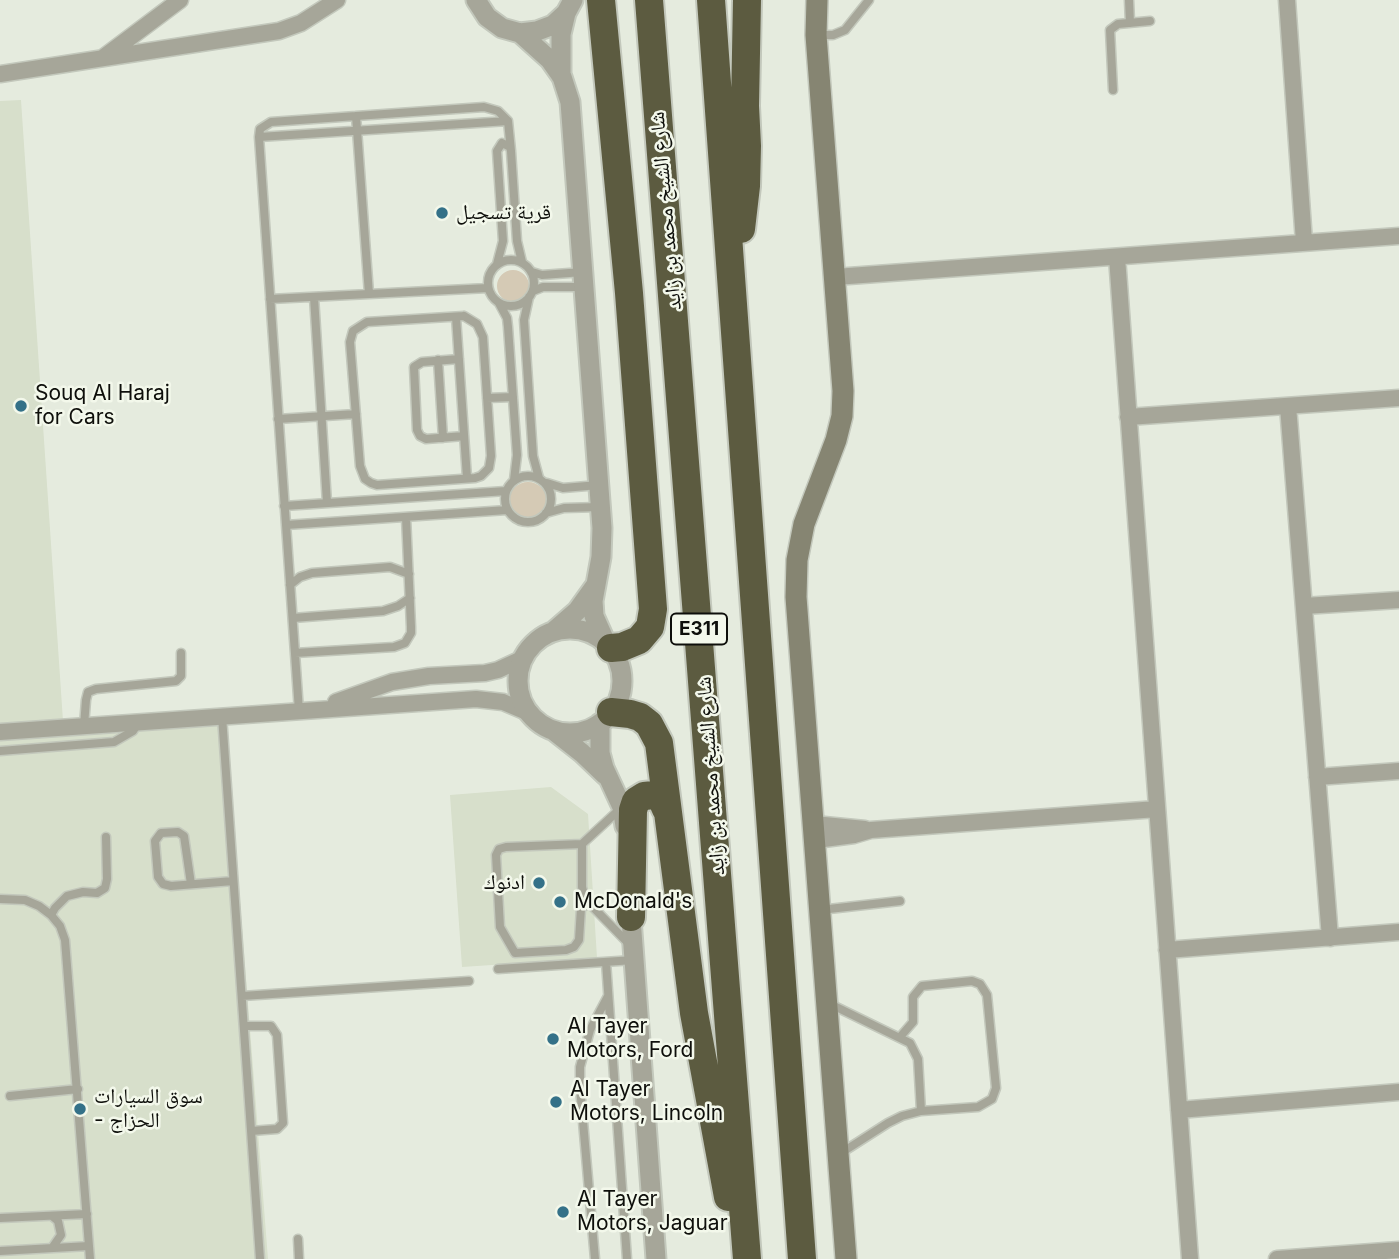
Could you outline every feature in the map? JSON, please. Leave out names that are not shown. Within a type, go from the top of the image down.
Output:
[{"type":"highway","points":[[601,0],[629,293],[653,609],[650,627],[639,640],[622,647],[609,645]]},
{"type":"highway","name":"شارع الشيخ محمد بن زايد","points":[[649,0],[747,1259]]},
{"type":"highway","name":"E311","points":[[711,0],[802,1259]]},
{"type":"highway","points":[[731,266],[741,226],[746,186],[747,0]]},
{"type":"highway","points":[[606,718],[630,714],[640,717],[656,733],[659,743],[694,1013],[718,1150],[741,1259]]},
{"type":"highway","points":[[631,917],[633,810],[636,801],[644,796],[654,795],[662,800],[666,809]]},
{"type":"main road","points":[[811,0],[816,32],[843,391],[842,416],[836,440],[804,524],[796,579],[846,1259]]},
{"type":"main road","points":[[816,32],[817,0]]},
{"type":"street","points":[[102,58],[180,0]]},
{"type":"street","points":[[0,74],[279,31],[310,8],[337,0]]},
{"type":"street","points":[[476,0],[487,16],[502,28],[520,33],[553,25],[569,6]]},
{"type":"street","points":[[1287,0],[1304,242]]},
{"type":"street","points":[[569,6],[560,44],[562,77],[570,102],[602,550],[593,601],[594,616],[618,660],[622,673],[622,687],[618,700],[606,718],[600,753],[622,807],[656,1259]]},
{"type":"street","points":[[520,33],[550,60],[562,77]]},
{"type":"street","points":[[835,277],[1399,236]]},
{"type":"street","points":[[1117,257],[1190,1259]]},
{"type":"street","points":[[1128,416],[1399,398]]},
{"type":"street","points":[[1288,406],[1330,938]]},
{"type":"street","points":[[554,632],[577,611],[596,586]]},
{"type":"street","points":[[1304,606],[1399,600]]},
{"type":"street","points":[[529,713],[518,686],[519,671],[524,658],[541,638],[568,629],[582,630],[609,645]]},
{"type":"street","points":[[299,711],[350,698],[392,682],[429,676],[485,673],[524,658]]},
{"type":"street","points":[[0,732],[476,699],[503,702],[529,713],[582,753],[610,781]]},
{"type":"street","points":[[550,729],[576,732],[606,718]]},
{"type":"street","points":[[1317,778],[1399,771]]},
{"type":"street","points":[[815,832],[853,835],[871,830],[1157,809]]},
{"type":"street","points":[[1167,950],[1399,932]]},
{"type":"street","points":[[1179,1110],[1399,1092]]},
{"type":"street","points":[[1277,1259],[1399,1250]]},
{"type":"lane","points":[[816,32],[833,35],[845,30],[869,0]]},
{"type":"lane","points":[[1129,0],[1130,23]]},
{"type":"lane","points":[[1113,90],[1109,33],[1115,25],[1150,21]]},
{"type":"lane","points":[[299,711],[260,129],[271,122],[484,107],[498,111],[508,121],[518,248],[523,262],[534,278],[524,320],[533,456],[542,481],[551,494],[546,513]]},
{"type":"lane","points":[[356,116],[369,294]]},
{"type":"lane","points":[[259,137],[508,121]]},
{"type":"lane","points":[[512,151],[507,144],[498,146],[497,150],[503,242],[497,264],[489,274],[488,288],[507,318],[517,455],[514,480],[504,497],[507,510],[516,520],[522,522],[536,521],[546,513],[564,508],[600,507]]},
{"type":"lane","points":[[497,264],[509,259],[523,262]]},
{"type":"lane","points":[[532,272],[583,280]]},
{"type":"lane","points":[[499,303],[519,305],[543,286],[583,280]]},
{"type":"lane","points":[[270,299],[488,288]]},
{"type":"lane","points":[[314,297],[327,503]]},
{"type":"lane","points":[[456,317],[467,478]]},
{"type":"lane","points":[[456,317],[471,319],[481,330],[491,463],[489,468],[481,476],[467,478],[377,485],[371,483],[365,479],[360,466],[350,342],[357,327],[367,322],[456,317]]},
{"type":"lane","points":[[459,359],[422,362],[414,368],[417,430],[423,438],[464,436]]},
{"type":"lane","points":[[438,360],[443,438]]},
{"type":"lane","points":[[487,398],[513,397]]},
{"type":"lane","points":[[278,419],[356,414]]},
{"type":"lane","points":[[514,480],[527,475],[563,488],[599,485]]},
{"type":"lane","points":[[284,506],[506,491]]},
{"type":"lane","points":[[286,525],[507,510]]},
{"type":"lane","points":[[295,653],[400,646],[405,643],[411,633],[406,517]]},
{"type":"lane","points":[[290,585],[300,577],[312,573],[390,567],[409,574]]},
{"type":"lane","points":[[293,618],[383,611],[410,598]]},
{"type":"lane","points":[[84,726],[88,692],[96,689],[173,683],[181,676],[181,653]]},
{"type":"lane","points":[[222,716],[260,1259]]},
{"type":"lane","points":[[0,751],[114,742],[133,731],[140,722]]},
{"type":"lane","points":[[589,904],[581,908],[579,940],[570,949],[515,953],[501,931],[496,858],[499,849],[582,844],[622,807]]},
{"type":"lane","points":[[191,884],[184,836],[178,832],[161,833],[155,841],[159,879],[168,886],[233,881]]},
{"type":"lane","points":[[51,915],[60,901],[67,897],[97,893],[105,888],[106,837]]},
{"type":"lane","points":[[498,969],[606,962],[634,954],[589,904],[582,887],[582,844]]},
{"type":"lane","points":[[0,899],[25,901],[39,906],[60,926],[67,947],[90,1259]]},
{"type":"lane","points":[[820,910],[900,901]]},
{"type":"lane","points":[[606,962],[627,1259]]},
{"type":"lane","points":[[242,996],[469,981]]},
{"type":"lane","points":[[839,1154],[888,1123],[921,1111],[978,1107],[992,1099],[996,1088],[986,991],[980,984],[972,981],[922,986],[914,997],[913,1022],[900,1037]]},
{"type":"lane","points":[[595,1259],[580,1077],[584,1048],[590,1030],[609,996]]},
{"type":"lane","points":[[827,1003],[910,1043],[917,1053],[921,1111]]},
{"type":"lane","points":[[244,1026],[271,1026],[277,1035],[283,1124],[277,1129],[251,1131]]},
{"type":"lane","points":[[10,1096],[78,1089]]},
{"type":"lane","points":[[0,1218],[87,1214]]},
{"type":"lane","points":[[52,1216],[58,1221],[61,1236],[52,1248]]},
{"type":"lane","points":[[298,1239],[299,1259]]},
{"type":"lane","points":[[0,1251],[89,1246]]},
{"type":"shaded area","name":"Souq Al Haraj for Cars","points":[[21,100],[63,721],[225,710],[268,1259],[0,1259],[0,101]]},
{"type":"shaded area","points":[[513,270],[524,275],[529,286],[524,297],[513,302],[502,297],[497,286],[502,275]]},
{"type":"shaded area","points":[[528,482],[541,488],[547,501],[541,514],[528,520],[515,514],[509,501],[515,488]]},
{"type":"shaded area","points":[[551,787],[588,814],[597,958],[462,967],[450,795]]},
{"type":"place","name":"قرية تسجيل","points":[[442,213]]},
{"type":"place","name":"Souq Al Haraj for Cars","points":[[21,406]]},
{"type":"place","name":"ادنوك","points":[[539,883]]},
{"type":"place","name":"McDonald's","points":[[560,902]]},
{"type":"place","name":"Al Tayer Motors, Ford","points":[[553,1039]]},
{"type":"place","name":"Al Tayer Motors, Lincoln","points":[[556,1102]]},
{"type":"place","name":"سوق السيارات - الحزاج","points":[[80,1109]]},
{"type":"place","name":"Al Tayer Motors, Jaguar","points":[[563,1212]]}]
